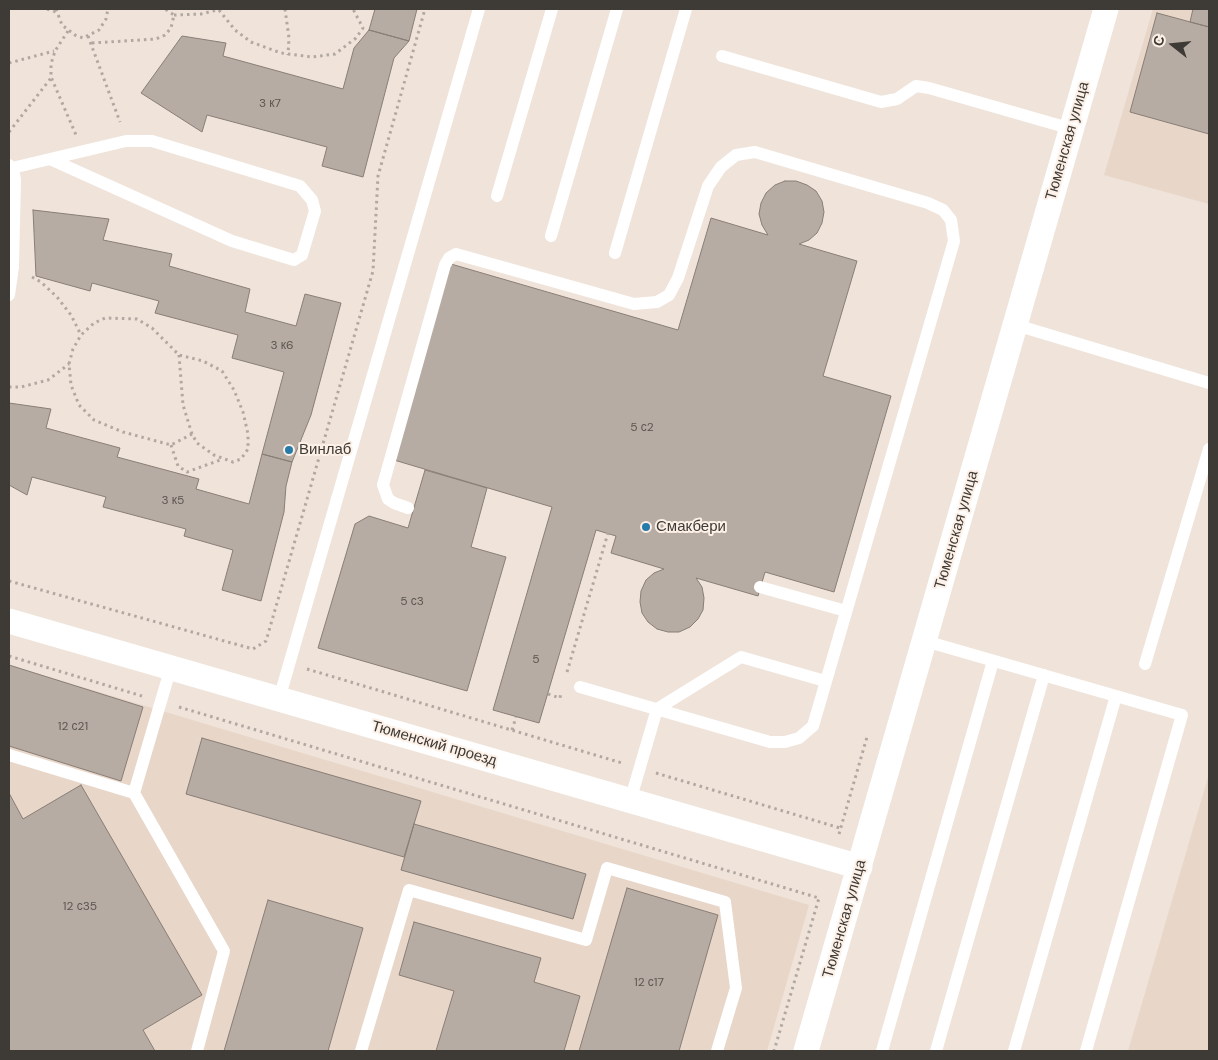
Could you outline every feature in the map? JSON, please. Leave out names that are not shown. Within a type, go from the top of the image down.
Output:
[{"type":"street","name":"Тюменская улица","points":[[806,1051],[1106,9]]},
{"type":"street","name":"Тюменский проезд","points":[[9,621],[860,867]]},
{"type":"lane","points":[[279,699],[479,9]]},
{"type":"lane","points":[[497,196],[552,9]]},
{"type":"lane","points":[[551,236],[617,9]]},
{"type":"lane","points":[[615,253],[686,9]]},
{"type":"lane","points":[[722,56],[881,102],[897,99],[916,86],[929,88],[1072,129]]},
{"type":"lane","points":[[9,295],[13,267],[15,180],[10,166],[50,159],[126,141],[160,143],[300,186],[312,200],[315,211],[301,258],[294,260],[232,241],[50,159]]},
{"type":"lane","points":[[408,508],[388,499],[383,485],[449,258],[456,254],[466,255],[634,304],[657,302],[669,295],[678,278],[708,186],[721,167],[736,155],[755,152],[928,203],[943,210],[951,220],[954,228],[954,241],[813,726],[799,738],[785,742],[770,742],[580,687]]},
{"type":"lane","points":[[1016,325],[1209,383]]},
{"type":"lane","points":[[1145,664],[1209,449]]},
{"type":"lane","points":[[760,587],[846,611]]},
{"type":"lane","points":[[925,641],[1182,715],[1086,1051]]},
{"type":"lane","points":[[630,801],[657,709],[741,657],[826,681]]},
{"type":"lane","points":[[882,1051],[993,661]]},
{"type":"lane","points":[[134,793],[171,668]]},
{"type":"lane","points":[[936,1051],[1044,675]]},
{"type":"lane","points":[[1014,1051],[1116,696]]},
{"type":"lane","points":[[9,755],[134,793],[224,951],[197,1051]]},
{"type":"lane","points":[[361,1051],[409,890],[586,940],[607,868],[724,902],[736,988],[717,1051]]},
{"type":"path","points":[[47,9],[56,10],[68,30],[83,38],[99,30],[106,20],[108,9]]},
{"type":"path","points":[[165,9],[174,15],[201,14],[220,9],[227,22],[243,37],[288,55],[312,57],[334,54],[346,47],[363,28],[353,9]]},
{"type":"path","points":[[285,9],[289,38],[288,55]]},
{"type":"path","points":[[9,580],[253,649],[266,641],[373,271],[378,176],[425,9]]},
{"type":"path","points":[[92,43],[156,39],[165,35],[172,28],[174,15]]},
{"type":"path","points":[[68,30],[55,51],[51,64],[51,77],[84,151]]},
{"type":"path","points":[[88,36],[126,141]]},
{"type":"path","points":[[9,63],[55,51]]},
{"type":"path","points":[[9,132],[51,77]]},
{"type":"path","points":[[13,267],[41,282],[57,297],[71,315],[80,335]]},
{"type":"path","points":[[179,355],[183,406],[197,443],[214,455],[233,462],[241,459],[248,449],[248,434],[243,412],[234,390],[222,371],[203,361],[179,355],[152,328],[137,319],[105,318],[94,323],[80,335],[73,349],[69,364],[71,386],[79,404],[94,420],[143,439],[172,445],[192,434]]},
{"type":"path","points":[[9,387],[21,388],[48,380],[69,364]]},
{"type":"path","points":[[172,445],[178,466],[187,472],[224,458]]},
{"type":"path","points":[[567,673],[608,533]]},
{"type":"path","points":[[9,656],[819,898],[774,1051]]},
{"type":"path","points":[[303,667],[840,828]]},
{"type":"path","points":[[548,694],[560,698],[562,690]]},
{"type":"path","points":[[512,730],[516,716]]},
{"type":"shaded area","points":[[1153,9],[1209,9],[1209,204],[1104,175]]},
{"type":"shaded area","points":[[9,665],[809,905],[767,1051],[9,1051]]},
{"type":"shaded area","points":[[1209,774],[1209,1051],[1128,1051]]},
{"type":"building","points":[[375,9],[417,9],[409,41],[369,30]]},
{"type":"building","points":[[1193,9],[1209,9],[1209,27],[1190,22]]},
{"type":"building","points":[[1157,13],[1209,27],[1209,134],[1130,112]]},
{"type":"building","points":[[369,30],[409,41],[394,58],[363,177],[322,166],[327,147],[207,115],[202,132],[141,93],[182,36],[226,43],[223,56],[343,89],[354,48]]},
{"type":"building","points":[[785,181],[796,181],[807,185],[816,191],[822,201],[824,212],[822,223],[817,233],[809,240],[799,244],[857,261],[823,376],[891,396],[834,592],[765,572],[758,596],[696,578],[702,587],[704,598],[703,610],[690,627],[679,632],[668,632],[657,629],[648,622],[642,613],[640,602],[641,591],[646,580],[654,573],[664,569],[611,553],[616,536],[596,530],[539,723],[493,710],[552,507],[394,460],[451,264],[678,330],[711,218],[768,235],[762,225],[759,214],[761,203],[766,193],[775,185]]},
{"type":"building","points":[[33,210],[109,219],[103,240],[172,254],[169,266],[250,289],[245,312],[296,326],[305,294],[341,303],[311,415],[292,462],[262,454],[284,372],[232,358],[238,335],[155,313],[159,301],[92,283],[90,291],[36,276]]},
{"type":"building","points":[[9,403],[51,409],[46,428],[120,448],[117,457],[199,479],[196,489],[249,504],[262,454],[292,462],[286,486],[284,512],[261,601],[222,590],[233,550],[184,536],[186,529],[103,507],[106,497],[32,477],[27,495],[9,485]]},
{"type":"building","points":[[425,470],[487,488],[471,547],[506,557],[467,691],[318,648],[355,524],[369,516],[408,528]]},
{"type":"building","points":[[9,665],[143,707],[121,781],[9,746]]},
{"type":"building","points":[[202,738],[421,801],[404,857],[186,794]]},
{"type":"building","points":[[81,785],[202,995],[143,1030],[155,1051],[9,1051],[9,793],[23,819]]},
{"type":"building","points":[[414,824],[586,874],[573,919],[401,870]]},
{"type":"building","points":[[627,888],[718,915],[679,1051],[579,1051]]},
{"type":"building","points":[[268,900],[363,928],[328,1051],[224,1051]]},
{"type":"building","points":[[414,922],[541,958],[534,982],[580,996],[564,1051],[436,1051],[454,991],[399,975]]},
{"type":"place","name":"Винлаб","points":[[289,450]]},
{"type":"place","name":"Смакбери","points":[[646,527]]}]
